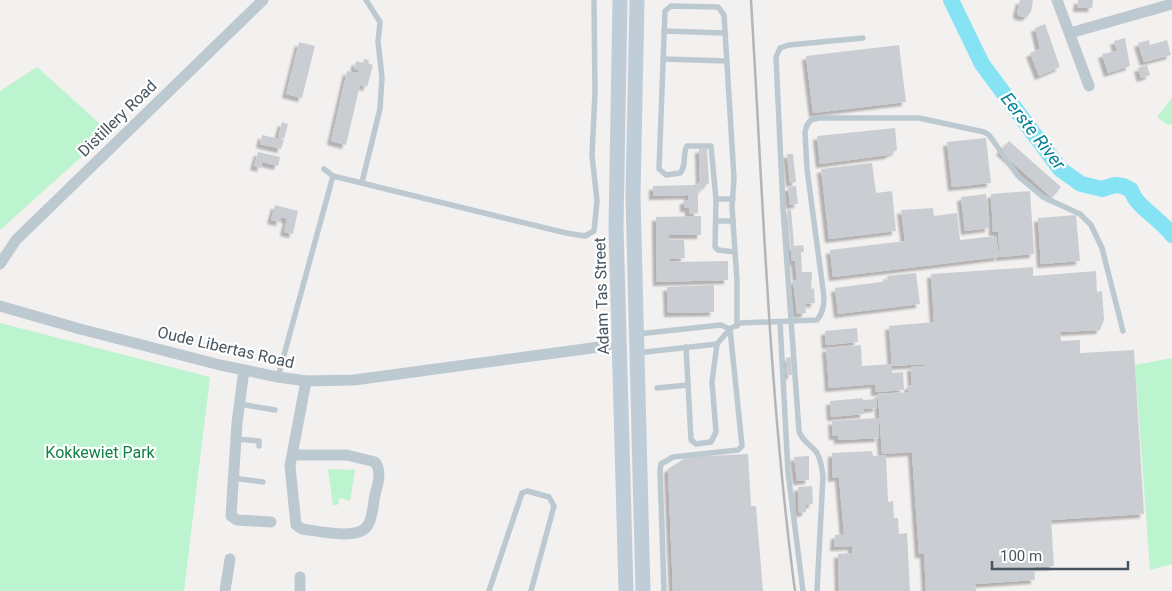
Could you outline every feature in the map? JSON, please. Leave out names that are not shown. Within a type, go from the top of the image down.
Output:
[{"type":"main road","name":"Adam Tas Street","points":[[620,0],[616,193],[619,336],[613,350],[626,591]]},
{"type":"main road","name":"Adam Tas Street","points":[[637,0],[633,196],[643,591]]},
{"type":"street","name":"Distillery Road","points":[[0,264],[16,240],[263,0]]},
{"type":"street","points":[[1057,0],[1089,86]]},
{"type":"street","points":[[1070,33],[1172,4]]},
{"type":"street","name":"Oude Libertas Road","points":[[0,306],[80,329],[244,370],[278,378],[306,381],[354,380],[569,352],[613,350],[637,352]]},
{"type":"street","points":[[619,336],[636,334]]},
{"type":"street","points":[[244,370],[239,404],[230,512],[232,518],[271,522]]},
{"type":"street","points":[[292,455],[347,455],[375,462],[379,477],[369,522],[365,529],[360,533],[350,534],[298,527],[290,470],[292,455],[306,381]]},
{"type":"street","points":[[224,591],[230,558]]},
{"type":"street","points":[[300,577],[300,591]]},
{"type":"lane","points":[[362,182],[380,109],[382,77],[378,42],[380,22],[366,0]]},
{"type":"lane","points":[[324,169],[334,176],[566,233],[585,236],[594,231],[597,201],[592,156],[595,93],[594,0]]},
{"type":"lane","points":[[735,252],[716,249],[716,199],[712,150],[709,145],[687,146],[684,152],[683,169],[680,173],[666,175],[660,172],[664,31],[665,11],[668,7],[718,7],[724,15],[733,158],[732,199],[735,252],[736,326]]},
{"type":"lane","points":[[664,31],[725,33]]},
{"type":"lane","points":[[817,591],[823,476],[819,458],[803,440],[799,431],[783,208],[776,57],[780,48],[789,45],[863,38]]},
{"type":"lane","points":[[663,59],[727,61]]},
{"type":"lane","points":[[686,347],[691,440],[696,444],[711,442],[716,432],[712,382],[717,344],[730,329],[740,323],[817,320],[824,306],[807,169],[807,125],[811,120],[818,118],[920,118],[989,135],[1018,176],[1043,197],[1080,214],[1090,225],[1102,248],[1123,330]]},
{"type":"lane","points":[[278,378],[334,176]]},
{"type":"lane","points":[[716,199],[732,199]]},
{"type":"lane","points":[[716,221],[733,221]]},
{"type":"lane","points":[[780,322],[788,472],[803,591]]},
{"type":"lane","points":[[636,334],[721,325],[730,329]]},
{"type":"lane","points":[[664,591],[660,470],[662,464],[673,457],[738,450],[742,446],[730,329]]},
{"type":"lane","points":[[637,352],[717,344]]},
{"type":"lane","points":[[657,388],[688,386]]},
{"type":"lane","points":[[239,404],[275,410]]},
{"type":"lane","points":[[236,439],[259,441],[258,446]]},
{"type":"lane","points":[[233,478],[255,477],[263,482]]},
{"type":"lane","points":[[489,591],[522,493],[527,491],[549,497],[554,506],[531,591]]},
{"type":"green space","points":[[37,67],[109,132],[0,230],[0,91]]},
{"type":"green space","points":[[1172,98],[1172,124],[1168,125],[1157,117]]},
{"type":"green space","name":"Kokkewiet Park","points":[[0,323],[210,377],[184,591],[0,591]]},
{"type":"green space","points":[[1172,358],[1172,564],[1150,570],[1135,365]]},
{"type":"green space","points":[[328,469],[355,470],[350,501],[341,498],[338,500],[339,504],[333,506]]},
{"type":"building","points":[[1020,0],[1033,0],[1031,12],[1026,17],[1019,16],[1017,13]]},
{"type":"building","points":[[1078,0],[1093,0],[1092,8],[1077,8]]},
{"type":"building","points":[[1045,24],[1060,67],[1039,76],[1030,53],[1040,49],[1035,28]]},
{"type":"building","points":[[1125,38],[1130,66],[1108,73],[1102,54],[1117,51],[1114,41]]},
{"type":"building","points":[[1149,40],[1150,45],[1167,40],[1171,55],[1144,62],[1138,43]]},
{"type":"building","points":[[299,42],[315,46],[302,98],[286,94]]},
{"type":"building","points":[[899,45],[906,102],[813,113],[806,56]]},
{"type":"building","points":[[364,59],[369,60],[368,63],[373,65],[367,87],[360,85],[346,145],[331,141],[347,71],[358,73],[359,70],[354,69],[356,61],[363,63]]},
{"type":"building","points":[[1147,65],[1150,75],[1141,78],[1138,68]]},
{"type":"building","points":[[282,122],[288,124],[284,139],[278,137]]},
{"type":"building","points":[[895,128],[897,150],[888,155],[820,164],[817,136]]},
{"type":"building","points":[[262,135],[284,140],[281,149],[260,144]]},
{"type":"building","points":[[986,138],[991,183],[952,187],[947,142]]},
{"type":"building","points":[[1009,141],[1061,187],[1052,198],[1000,151]]},
{"type":"building","points":[[699,149],[707,149],[709,183],[698,192],[698,213],[689,214],[689,208],[684,208],[684,200],[689,200],[688,195],[653,196],[653,186],[696,185],[700,181]]},
{"type":"building","points":[[258,152],[280,157],[278,166],[262,162],[261,168],[254,166]]},
{"type":"building","points":[[787,154],[793,154],[796,182],[790,183]]},
{"type":"building","points":[[872,163],[876,193],[892,191],[896,231],[829,239],[821,169]]},
{"type":"building","points":[[796,186],[798,204],[790,205],[788,187]]},
{"type":"building","points":[[1030,191],[1034,254],[1000,257],[998,232],[993,232],[991,194]]},
{"type":"building","points":[[986,194],[989,228],[965,231],[961,197]]},
{"type":"building","points":[[275,205],[298,211],[293,234],[284,232],[287,219],[281,217],[280,222],[271,220]]},
{"type":"building","points":[[933,208],[934,216],[957,213],[960,240],[996,236],[999,257],[833,277],[830,250],[905,241],[901,210]]},
{"type":"building","points":[[791,209],[794,246],[803,245],[804,252],[801,252],[802,272],[812,272],[811,289],[814,288],[815,303],[805,304],[806,313],[797,314],[793,280],[797,280],[795,261],[792,261],[787,210]]},
{"type":"building","points":[[1076,215],[1080,261],[1041,264],[1038,218]]},
{"type":"building","points":[[701,216],[701,235],[669,235],[669,240],[684,240],[685,258],[670,259],[670,262],[728,261],[728,280],[657,282],[656,217]]},
{"type":"building","points":[[1033,267],[1033,276],[1096,271],[1097,292],[1102,291],[1104,320],[1100,330],[1060,332],[1061,341],[1080,340],[1080,353],[1134,350],[1144,514],[1051,520],[1054,566],[1034,567],[1035,580],[975,584],[976,591],[926,591],[924,554],[919,554],[912,452],[882,454],[878,394],[909,392],[908,386],[912,385],[911,367],[925,366],[924,364],[892,366],[889,326],[934,322],[931,274]]},
{"type":"building","points":[[916,273],[920,304],[838,314],[835,288],[888,281],[887,276]]},
{"type":"building","points":[[714,285],[714,312],[668,313],[667,287]]},
{"type":"building","points":[[857,328],[858,342],[826,345],[825,331]]},
{"type":"building","points":[[861,345],[862,366],[891,364],[892,373],[903,372],[904,390],[875,392],[875,384],[829,388],[826,348]]},
{"type":"building","points":[[791,357],[792,375],[787,375],[786,358]]},
{"type":"building","points":[[863,398],[863,400],[877,399],[877,408],[864,409],[864,414],[831,417],[830,401]]},
{"type":"building","points":[[878,418],[879,438],[838,440],[838,436],[833,436],[832,421]]},
{"type":"building","points":[[872,451],[873,456],[886,455],[888,502],[893,501],[894,518],[898,518],[899,534],[907,533],[910,591],[839,591],[838,554],[852,553],[852,546],[834,547],[835,535],[844,534],[839,477],[832,478],[832,453]]},
{"type":"building","points":[[748,454],[751,506],[756,506],[763,591],[673,591],[668,469],[687,457]]},
{"type":"building","points":[[809,456],[809,480],[797,481],[794,457]]},
{"type":"building","points":[[812,486],[813,504],[806,505],[806,512],[799,513],[798,487]]},
{"type":"waterway","name":"Eerste River","points":[[951,0],[982,64],[1060,169],[1081,184],[1102,189],[1115,185],[1131,190],[1138,202],[1172,235]]},
{"type":"railway","points":[[751,0],[773,370],[786,517],[795,591]]}]
